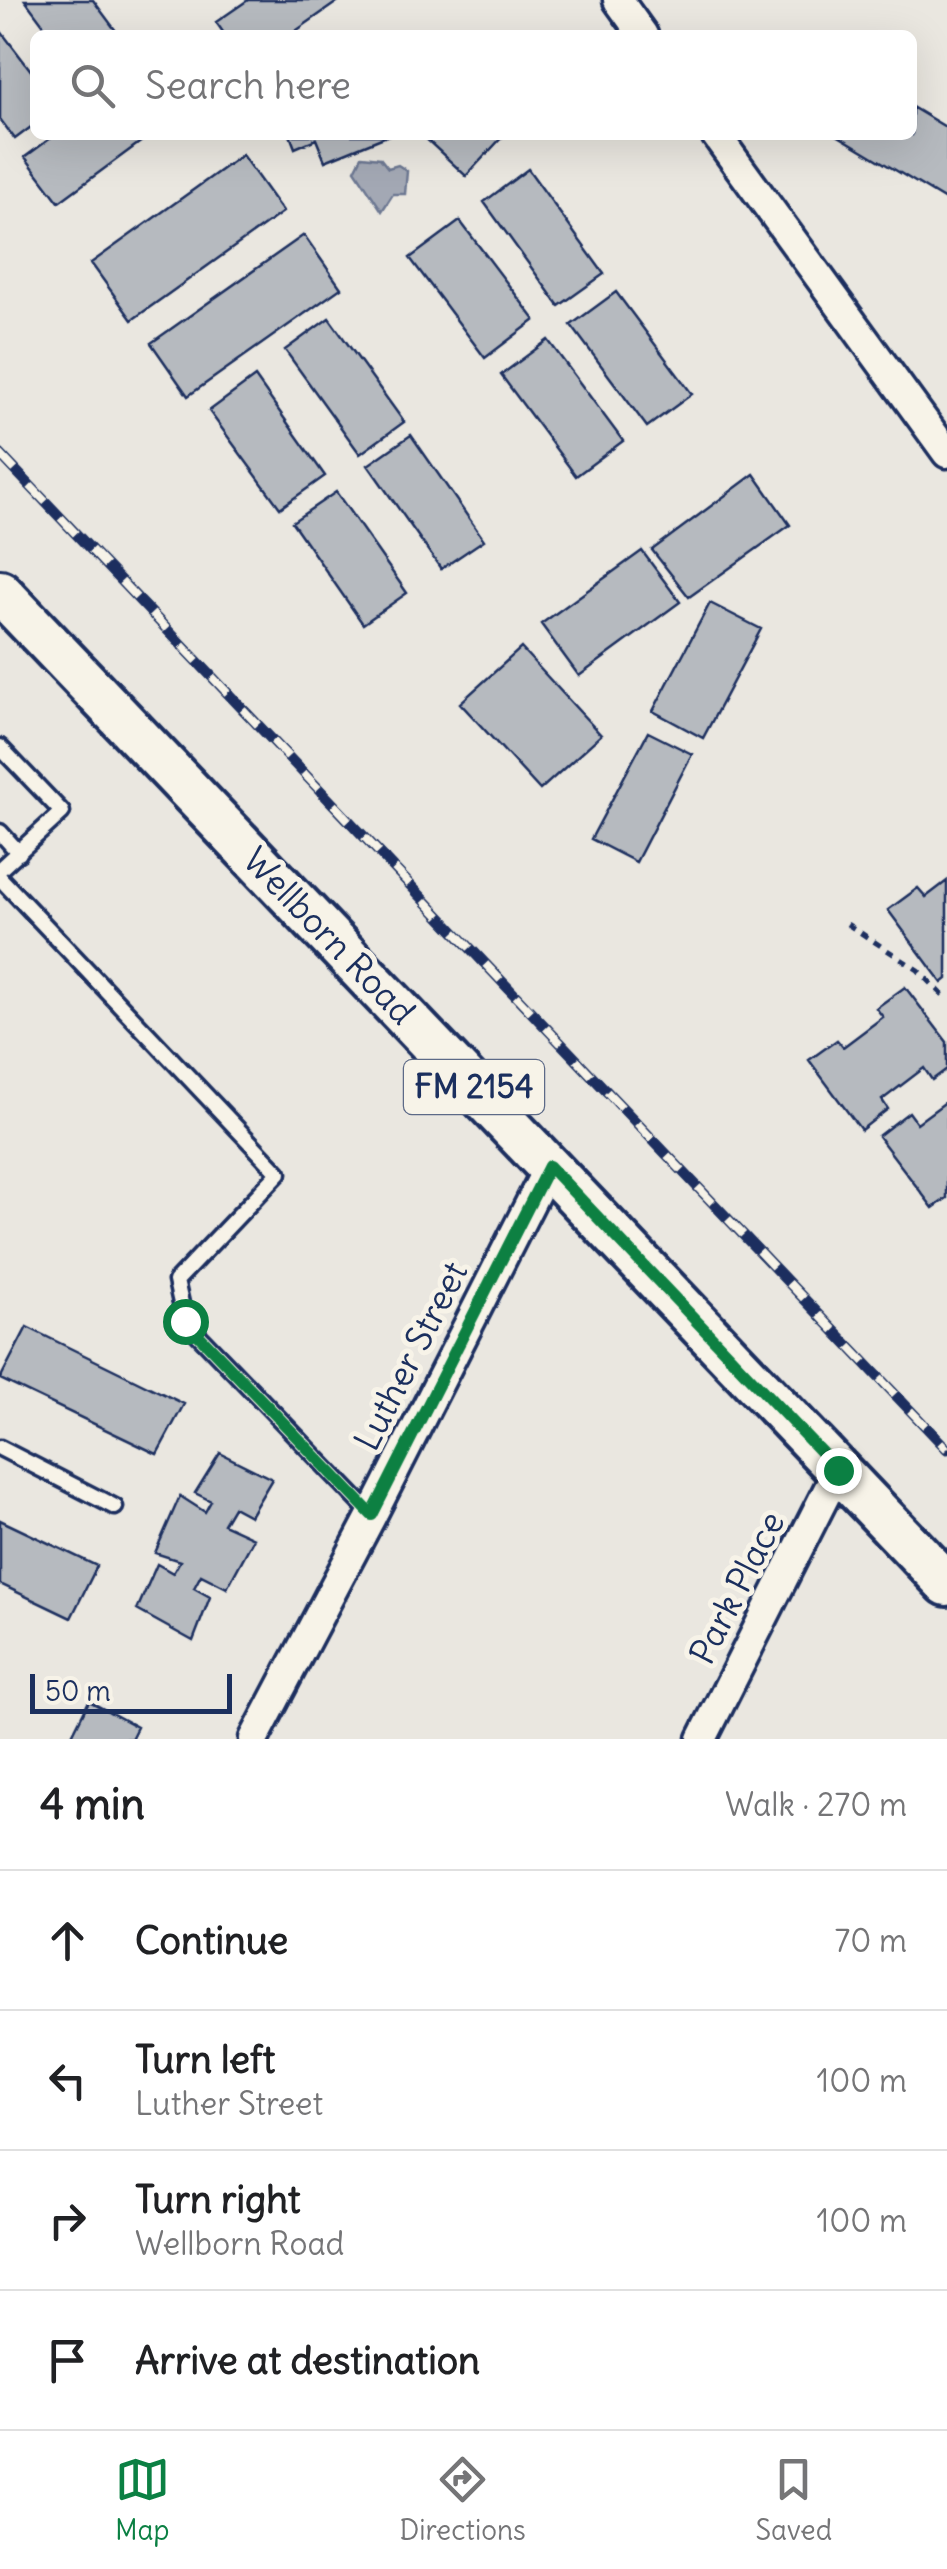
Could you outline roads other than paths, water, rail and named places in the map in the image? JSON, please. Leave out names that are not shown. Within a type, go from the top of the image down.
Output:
[{"type":"main road","name":"Wellborn Road","points":[[0,592],[947,1584]]},
{"type":"street","points":[[618,0],[639,30]]},
{"type":"street","points":[[720,140],[947,452]]},
{"type":"street","name":"Luther Street","points":[[254,1739],[549,1166]]},
{"type":"street","name":"Park Place","points":[[702,1739],[838,1470]]},
{"type":"lane","points":[[0,747],[62,812],[0,869]]},
{"type":"lane","points":[[0,832],[19,853]]},
{"type":"lane","points":[[0,878],[279,1174],[176,1281],[185,1321],[372,1515]]},
{"type":"lane","points":[[0,1448],[115,1507]]},
{"type":"railway","points":[[0,454],[947,1449]]}]
